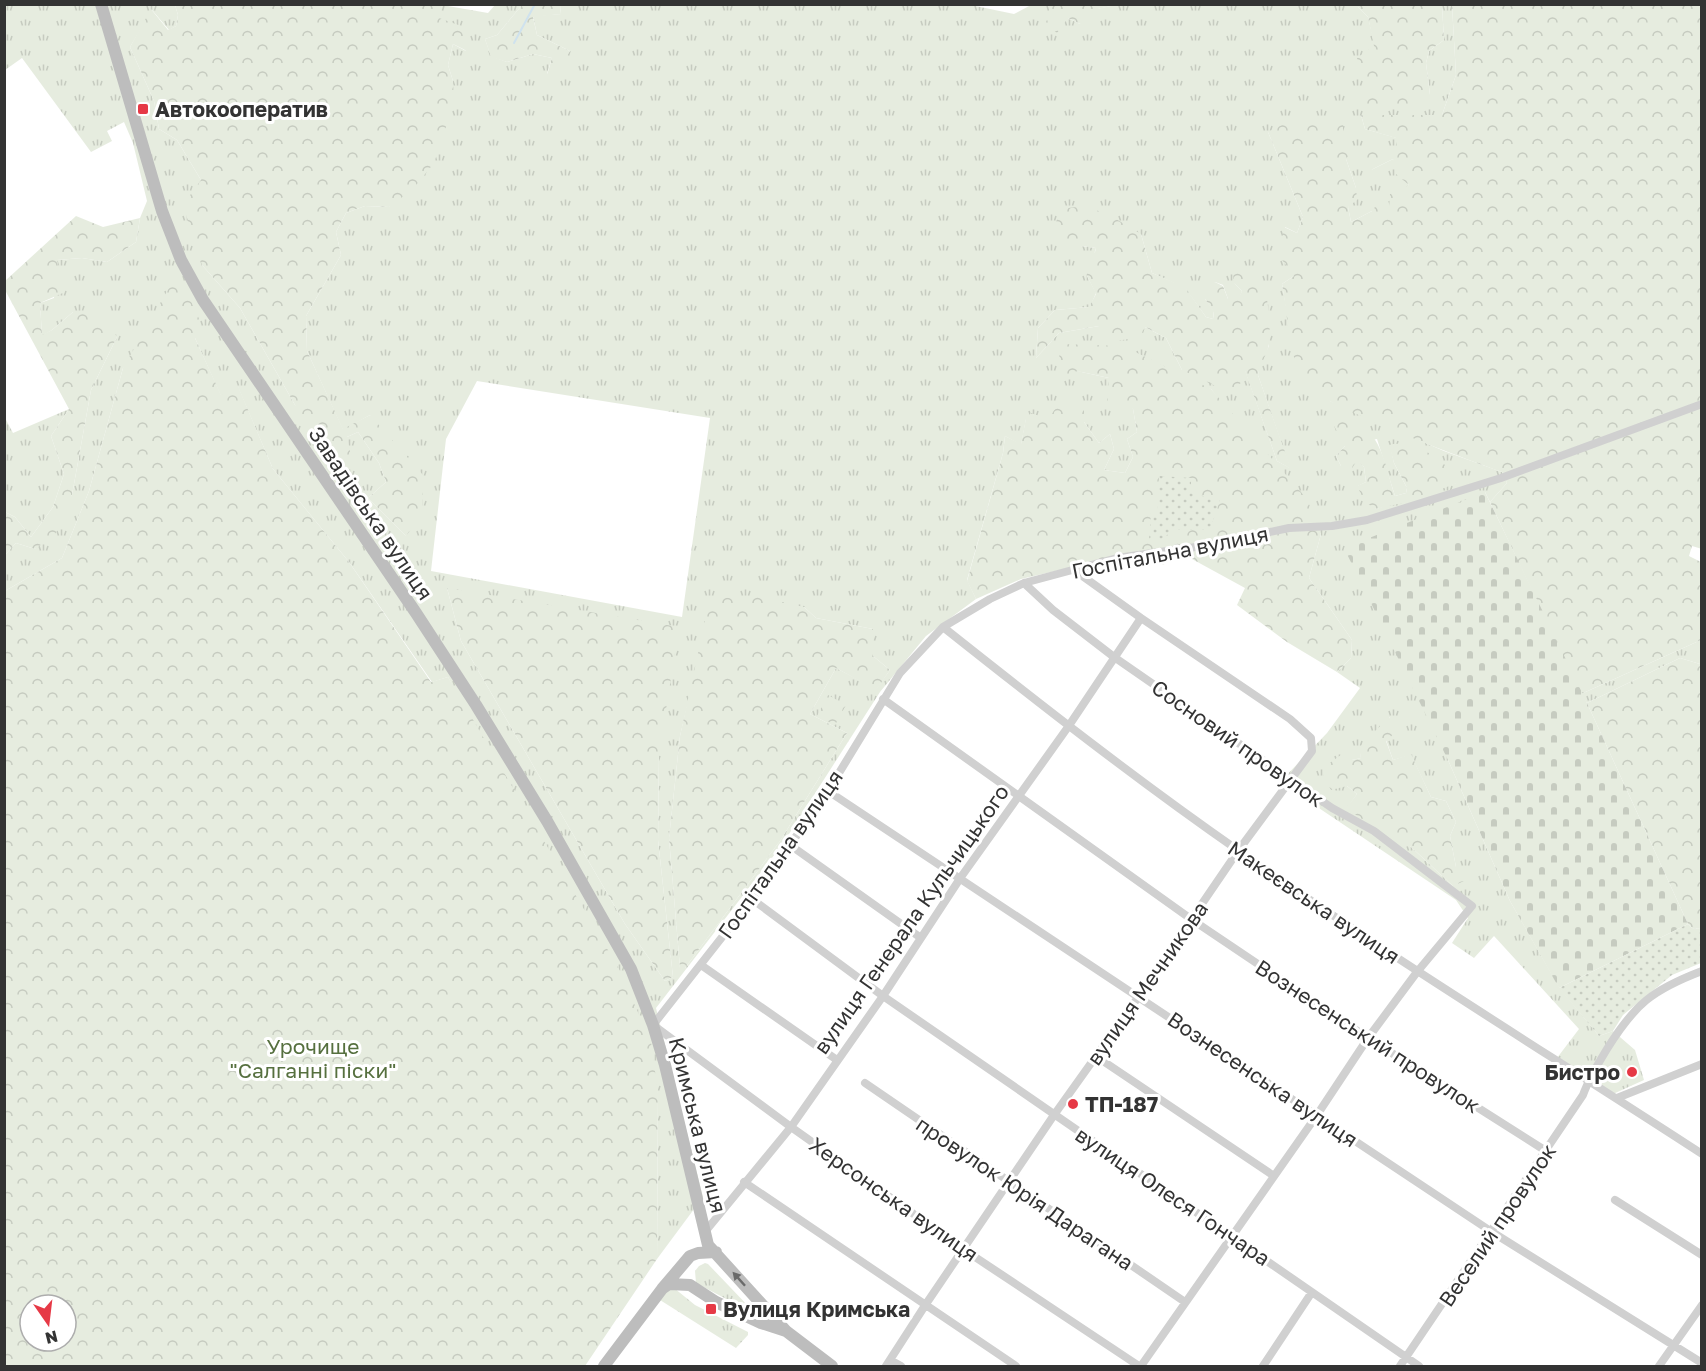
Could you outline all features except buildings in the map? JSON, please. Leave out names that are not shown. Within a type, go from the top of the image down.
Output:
[{"type":"street","name":"Завадівська вулиця","points":[[101,4],[162,212],[181,260],[203,300],[416,613],[494,734],[547,820],[631,969],[653,1025]]},
{"type":"street","name":"Госпітальна вулиця","points":[[653,1025],[752,898],[828,791],[900,673],[943,627],[990,599],[1024,583],[1117,558],[1203,546],[1289,528],[1332,526],[1367,520],[1501,478],[1701,404]]},
{"type":"street","points":[[1074,570],[1141,618]]},
{"type":"street","name":"Сосновий провулок","points":[[1024,583],[1053,610],[1114,657],[1332,808],[1374,831],[1472,906],[1417,972]]},
{"type":"street","name":"вулиця Генерала Кульчицького","points":[[704,1234],[791,1127],[883,996],[960,877],[1068,727],[1141,618]]},
{"type":"street","name":"вулиця Мечникова","points":[[888,1363],[1008,1181],[1097,1057],[1238,851],[1289,779],[1312,751],[1311,738],[1290,719],[1141,618]]},
{"type":"street","name":"Макеєвська вулиця","points":[[943,627],[1068,727],[1238,851],[1417,972],[1617,1098],[1701,1154]]},
{"type":"street","name":"Вознесенський провулок","points":[[884,699],[1191,919],[1368,1038],[1546,1151]]},
{"type":"street","name":"Вознесенська вулиця","points":[[828,791],[1492,1232],[1701,1363]]},
{"type":"street","points":[[790,845],[921,938]]},
{"type":"street","name":"вулиця Олеся Гончара","points":[[752,898],[883,996],[1419,1366]]},
{"type":"street","points":[[701,965],[837,1060]]},
{"type":"street","name":"Веселий провулок","points":[[1400,1366],[1583,1095],[1588,1080],[1625,1021],[1646,1000],[1669,983],[1701,971]]},
{"type":"street","points":[[1140,1366],[1317,1115],[1368,1038],[1417,972]]},
{"type":"street","name":"Херсонська вулиця","points":[[653,1025],[791,1127],[963,1249],[1140,1366]]},
{"type":"street","name":"Кримська вулиця","points":[[653,1025],[665,1065],[708,1245],[786,1331],[832,1366]]},
{"type":"street","points":[[1097,1057],[1274,1176]]},
{"type":"street","points":[[1617,1098],[1701,1064]]},
{"type":"street","name":"провулок Юрія Дарагана","points":[[865,1083],[1185,1302]]},
{"type":"street","points":[[744,1182],[1016,1366]]},
{"type":"street","points":[[1615,1200],[1701,1255]]},
{"type":"street","name":"Кримська вулиця","points":[[690,1256],[704,1234]]},
{"type":"street","points":[[604,1366],[662,1288],[690,1256],[716,1252]]},
{"type":"street","points":[[662,1288],[669,1284],[690,1285],[685,1273],[690,1256]]},
{"type":"street","name":"Кримська вулиця","points":[[690,1285],[716,1302],[761,1323],[786,1331]]},
{"type":"street","points":[[1263,1366],[1312,1292]]},
{"type":"street","points":[[761,1323],[766,1314],[763,1305]]},
{"type":"street","points":[[1659,1366],[1701,1305]]},
{"type":"street","points":[[888,1363],[901,1366]]},
{"type":"green space","points":[[966,4],[1014,14],[1031,5],[1049,5],[1049,16],[1068,18],[1080,24],[1097,9],[1115,5],[1358,5],[1368,17],[1375,46],[1430,95],[1426,63],[1429,51],[1444,40],[1442,5],[1452,5],[1456,75],[1442,115],[1361,115],[1365,129],[1397,138],[1397,150],[1371,170],[1393,159],[1409,185],[1389,210],[1372,211],[1351,222],[1348,207],[1356,188],[1346,159],[1268,132],[1303,217],[1297,233],[1285,227],[1294,276],[1282,284],[1288,318],[1330,401],[1444,451],[1502,472],[1507,483],[1490,502],[1485,492],[1448,760],[1510,901],[1559,987],[1599,1036],[1613,1031],[1635,1050],[1644,1080],[1613,1094],[1557,1058],[1579,1029],[1494,936],[1474,958],[1452,943],[1468,918],[1456,900],[1280,782],[1327,733],[1360,688],[1337,672],[1351,658],[1352,640],[1309,578],[1321,534],[1211,389],[1077,371],[1109,378],[1133,409],[1137,432],[1127,439],[1133,457],[1125,473],[1104,470],[1114,449],[1110,434],[1099,443],[1084,422],[1084,406],[1048,420],[1026,419],[1021,445],[1005,436],[1003,453],[967,580],[976,599],[926,636],[880,692],[782,845],[656,1008],[703,1197],[657,1259],[658,1093],[448,677],[432,682],[349,562],[273,469],[238,387],[221,396],[195,338],[123,368],[89,491],[62,558],[5,591],[5,555],[16,543],[35,549],[72,495],[91,390],[117,337],[73,312],[42,336],[40,303],[54,298],[57,260],[82,258],[107,262],[136,242],[140,218],[147,201],[133,143],[124,122],[107,131],[112,141],[91,152],[22,58],[5,70],[5,5],[175,5],[178,15],[176,26],[169,30],[152,10],[130,47],[154,101],[159,129],[177,140],[201,180],[202,265],[240,308],[295,405],[347,437],[358,432],[379,463],[386,482],[368,498],[406,536],[370,415],[343,430],[307,351],[306,316],[341,255],[336,232],[346,213],[365,206],[389,207],[453,81],[448,65],[453,44],[466,51],[438,18],[442,5],[488,13],[495,5],[522,5],[497,35],[485,39],[491,56],[507,62],[533,54],[552,58],[547,74],[570,51],[537,35],[533,16],[561,14],[560,5]],"holes":[[[1141,234],[1152,273],[1185,288],[1206,317],[1213,319],[1214,311],[1205,299],[1215,282],[1223,285],[1228,299],[1239,299],[1242,291],[1234,283],[1267,305],[1269,346],[1260,363],[1258,375],[1290,468],[1277,461],[1245,370],[1182,370],[1166,338],[1145,327],[1099,326],[1059,333],[1036,358],[1038,328],[1055,310],[1090,307],[1096,293],[1087,276],[1096,248],[1081,246]],[[477,381],[710,418],[682,617],[431,571],[446,439]],[[1377,439],[1395,496],[1406,493],[1407,488],[1394,463],[1390,445],[1456,483],[1376,509],[1358,486],[1366,482],[1364,467],[1357,459],[1341,466],[1336,456],[1345,446]],[[447,588],[659,754],[658,840],[673,977],[665,981],[625,924],[461,641]],[[804,607],[816,618],[873,629],[873,656],[890,670],[876,689],[836,668],[810,714],[847,733],[780,841],[685,968],[680,968],[669,838],[680,736],[689,698]],[[1390,717],[1386,740],[1393,760],[1411,755],[1431,797],[1446,801],[1456,822],[1450,836],[1456,867],[1453,886],[1410,846],[1347,808],[1357,794],[1347,786],[1352,760],[1361,758],[1360,748]]]},
{"type":"green space","points":[[1049,4],[1115,5],[1098,9],[1096,21],[1080,24],[1068,18],[1057,33],[1045,24],[1049,16]]},
{"type":"green space","points":[[175,5],[442,5],[439,18],[464,27],[467,51],[453,44],[448,65],[453,81],[454,103],[434,163],[413,189],[389,207],[365,206],[346,213],[336,232],[341,255],[306,316],[307,351],[343,429],[370,415],[423,475],[422,514],[406,536],[368,498],[386,482],[379,463],[358,432],[347,437],[352,461],[341,475],[295,405],[240,308],[202,265],[183,205],[201,180],[177,140],[159,129],[154,101],[130,47],[151,9],[168,30],[176,26],[178,15]]},
{"type":"green space","points":[[522,5],[560,5],[561,14],[533,17],[537,35],[570,51],[558,71],[547,75],[552,58],[533,54],[507,62],[491,57],[485,39],[497,35]]},
{"type":"green space","points":[[1358,5],[1442,5],[1444,40],[1429,51],[1426,63],[1430,95],[1415,105],[1361,105],[1368,82],[1361,74],[1357,58],[1374,46],[1368,17]]},
{"type":"green space","points":[[1452,5],[1701,5],[1702,549],[1692,546],[1689,556],[1701,562],[1701,640],[1581,694],[1490,502],[1507,483],[1502,472],[1395,431],[1313,391],[1303,382],[1292,348],[1282,284],[1294,276],[1280,257],[1284,227],[1297,233],[1303,217],[1268,132],[1295,118],[1343,117],[1343,143],[1356,147],[1346,159],[1356,188],[1357,200],[1348,207],[1351,222],[1372,211],[1378,203],[1389,209],[1390,194],[1409,185],[1396,174],[1393,159],[1371,170],[1363,169],[1368,147],[1397,150],[1396,138],[1365,129],[1361,115],[1442,115],[1456,75]]},
{"type":"green space","points":[[1086,206],[1111,216],[1141,234],[1152,273],[1185,287],[1206,317],[1213,319],[1214,312],[1205,299],[1206,286],[1215,282],[1223,286],[1228,299],[1238,299],[1242,291],[1234,283],[1233,274],[1240,266],[1253,269],[1259,275],[1268,305],[1270,337],[1258,375],[1291,469],[1277,461],[1245,371],[1240,384],[1226,391],[1182,370],[1166,338],[1145,327],[1142,337],[1116,341],[1099,326],[1059,333],[1036,358],[1038,328],[1055,310],[1089,307],[1096,294],[1087,276],[1086,258],[1095,252],[1096,248],[1081,246],[1054,233],[1059,209]]},
{"type":"green space","points":[[76,216],[103,227],[140,218],[136,242],[107,262],[82,258],[57,260],[65,292],[40,303],[42,335],[52,330],[73,312],[99,309],[117,337],[91,390],[72,495],[55,535],[35,549],[16,543],[5,555],[5,512],[15,517],[31,537],[53,507],[64,474],[51,436],[69,409],[5,290],[5,281]]},
{"type":"green space","name":"Урочище \"Салганні піски\"","points":[[178,272],[200,321],[195,338],[221,395],[238,386],[273,469],[349,562],[431,682],[448,677],[619,969],[651,1042],[658,1093],[657,1259],[585,1366],[5,1366],[5,591],[62,558],[89,491],[123,368]]},
{"type":"green space","points":[[1061,344],[1123,346],[1211,389],[1307,499],[1321,534],[1309,578],[1352,640],[1351,658],[1337,672],[1287,642],[1237,605],[1245,588],[1181,553],[1163,565],[1146,556],[1077,566],[1021,579],[976,599],[967,581],[1003,453],[1005,436],[1021,444],[1026,418],[1031,413],[1048,419],[1058,405],[1084,406],[1084,422],[1099,443],[1110,434],[1114,449],[1104,470],[1125,473],[1133,457],[1127,439],[1137,432],[1133,409],[1107,401],[1109,378],[1077,371],[1067,379],[1057,373]]},
{"type":"green space","points":[[69,409],[51,436],[64,474],[53,507],[31,537],[15,517],[5,512],[4,416],[13,433]]},
{"type":"green space","points":[[1348,417],[1369,431],[1375,440],[1385,461],[1395,496],[1406,493],[1407,488],[1394,463],[1389,445],[1403,444],[1428,452],[1446,466],[1457,483],[1411,501],[1376,509],[1365,502],[1357,486],[1366,482],[1364,467],[1357,460],[1351,470],[1341,466],[1336,456],[1345,446],[1333,424]]},
{"type":"green space","points":[[1159,476],[1191,478],[1191,493],[1220,500],[1210,530],[1174,530],[1160,540],[1149,540],[1151,512],[1157,510]]},
{"type":"green space","points":[[1485,492],[1587,703],[1688,924],[1559,988],[1510,901],[1448,760],[1344,548]]},
{"type":"green space","points":[[447,588],[679,627],[659,754],[658,840],[673,977],[665,981],[625,924],[461,641]]},
{"type":"green space","points":[[761,597],[804,607],[816,618],[873,629],[873,656],[890,670],[876,690],[836,668],[810,714],[847,733],[780,841],[685,968],[680,968],[669,838],[680,736],[710,598]]},
{"type":"green space","points":[[1701,640],[1701,668],[1700,664],[1680,658],[1587,703],[1581,694]]},
{"type":"green space","points":[[1680,658],[1700,664],[1702,668],[1701,929],[1692,928],[1688,924],[1587,703]]},
{"type":"green space","points":[[828,695],[846,705],[835,725],[817,716]]},
{"type":"green space","points":[[1389,717],[1398,730],[1386,741],[1393,760],[1411,754],[1431,797],[1446,801],[1456,822],[1450,836],[1456,867],[1464,881],[1453,886],[1410,846],[1403,847],[1346,808],[1357,794],[1347,786],[1331,790],[1324,777],[1324,767],[1345,752],[1352,760],[1361,758],[1359,748]]},
{"type":"green space","points":[[1688,924],[1692,928],[1701,929],[1701,963],[1672,975],[1623,1015],[1613,1031],[1599,1036],[1559,988]]},
{"type":"green space","points":[[705,1263],[751,1309],[749,1311],[696,1283],[695,1271]]},
{"type":"green space","points":[[674,1288],[695,1305],[748,1332],[748,1335],[736,1348],[660,1300],[664,1293]]},
{"type":"waterway","points":[[514,43],[535,4]]},
{"type":"place","name":"Автокооператив","points":[[143,109]]},
{"type":"place","name":"Бистро","points":[[1632,1072]]},
{"type":"place","name":"ТП-187","points":[[1073,1104]]},
{"type":"place","name":"Вулиця Кримська","points":[[711,1309]]}]
